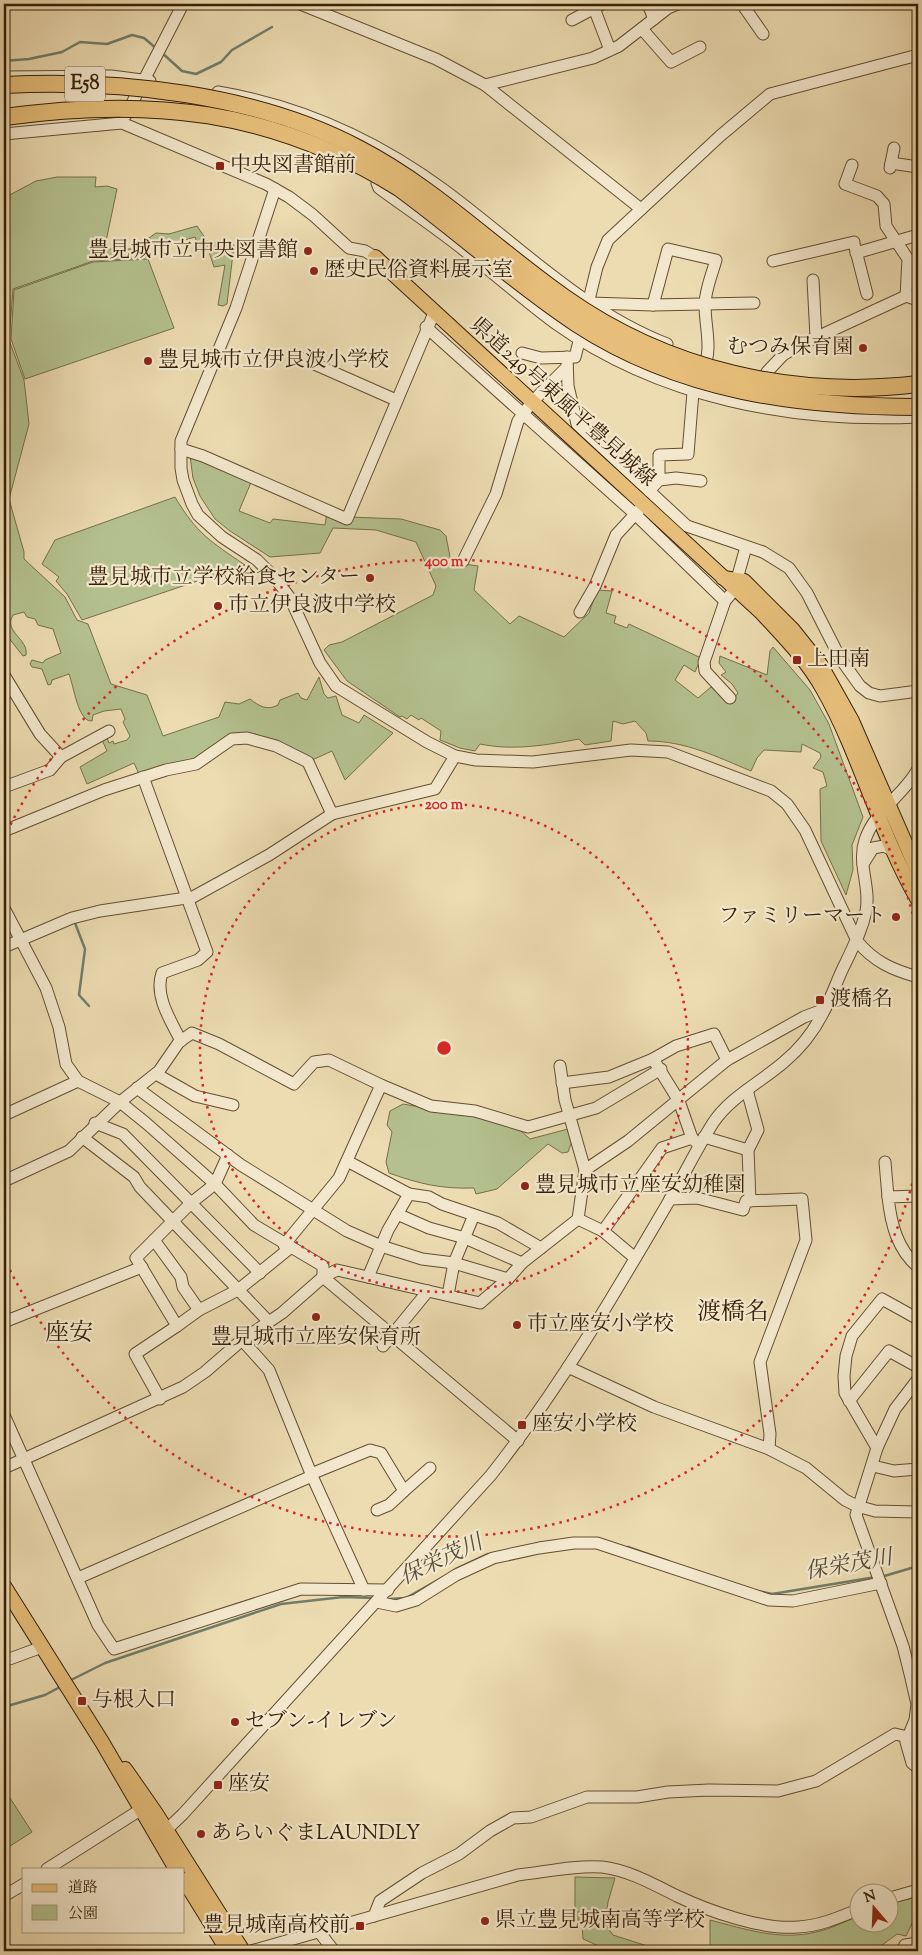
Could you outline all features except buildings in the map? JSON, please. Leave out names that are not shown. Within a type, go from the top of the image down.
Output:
[{"type":"highway","name":"E58","points":[[4,85],[101,85],[165,100],[194,112],[269,128],[300,138],[351,160],[399,188],[525,287],[577,323],[616,347],[670,371],[736,391],[770,398],[855,406],[918,407]]},
{"type":"highway","name":"E58","points":[[4,117],[165,100],[236,104],[279,115],[359,148],[416,182],[584,310],[630,337],[675,356],[751,379],[810,387],[869,388],[918,384]]},
{"type":"main road","name":"県道249号東風平豊見城線","points":[[375,257],[434,314],[732,582],[744,581],[775,611],[820,664],[852,721],[883,810],[892,850],[918,900]]},
{"type":"main road","name":"県道249号東風平豊見城線","points":[[883,810],[918,872]]},
{"type":"main road","points":[[4,1586],[102,1742],[140,1810],[162,1834],[243,1951]]},
{"type":"main road","points":[[102,1742],[132,1778],[162,1834],[176,1868]]},
{"type":"main road","points":[[185,1882],[228,1951]]},
{"type":"street","points":[[122,123],[183,4]]},
{"type":"street","points":[[300,4],[436,59],[485,85],[642,209]]},
{"type":"street","points":[[648,4],[654,19]]},
{"type":"street","points":[[485,85],[593,58],[610,50],[678,4]]},
{"type":"street","points":[[742,4],[763,34]]},
{"type":"street","points":[[572,20],[598,6],[610,50]]},
{"type":"street","points":[[642,29],[671,62],[700,46]]},
{"type":"street","points":[[463,561],[496,494],[518,421],[567,362],[575,357],[598,267],[608,240],[720,136],[770,94],[918,55]]},
{"type":"street","points":[[4,77],[111,76],[244,97],[312,116],[362,138],[392,155],[446,191],[588,303],[664,343],[708,360],[767,372],[850,385],[876,385],[918,378]]},
{"type":"street","points":[[4,134],[122,123],[275,189],[313,215],[349,248],[365,251],[375,257]]},
{"type":"street","points":[[894,148],[890,166],[918,167]]},
{"type":"street","points":[[392,155],[377,183],[378,188],[469,254],[555,323],[640,372],[693,392],[755,407],[813,415],[891,419],[918,418]]},
{"type":"street","points":[[852,165],[845,184],[877,196],[884,204],[886,226],[908,259],[906,296]]},
{"type":"street","points":[[275,189],[236,308],[186,427],[181,449],[184,480],[198,515],[222,537],[257,560],[275,578],[290,598],[320,663],[336,686],[427,742],[455,756],[476,760],[533,762],[631,750],[668,752],[771,791],[787,804],[805,830],[857,941],[866,952],[889,968],[918,977]]},
{"type":"street","points":[[773,261],[854,244],[897,242],[918,234]]},
{"type":"street","points":[[854,244],[867,294]]},
{"type":"street","points":[[580,612],[595,586],[616,535],[643,503],[659,480],[659,455],[688,454],[693,392],[708,360],[704,304],[716,260],[668,249],[653,305]]},
{"type":"street","points":[[813,280],[816,337]]},
{"type":"street","points":[[767,372],[783,355],[816,337],[906,296],[918,300]]},
{"type":"street","points":[[588,303],[653,305],[754,303]]},
{"type":"street","points":[[181,449],[203,456],[347,519],[426,327],[434,314]]},
{"type":"street","points":[[426,327],[523,414],[643,503],[687,526],[764,552],[789,568],[807,593],[840,658],[860,686],[869,693],[880,696],[918,691]]},
{"type":"street","points":[[522,353],[567,362]]},
{"type":"street","points":[[294,355],[396,400]]},
{"type":"street","points":[[567,362],[571,407],[576,424],[725,601]]},
{"type":"street","points":[[659,480],[676,478],[701,481]]},
{"type":"street","points":[[730,698],[705,671],[704,662],[746,547]]},
{"type":"street","points":[[4,675],[40,734],[61,757]]},
{"type":"street","points":[[4,787],[50,770],[61,757],[109,731]]},
{"type":"street","points":[[4,831],[104,790],[143,777],[196,764],[232,739],[247,738],[276,746],[308,762],[332,814]]},
{"type":"street","points":[[4,947],[72,918],[100,911],[193,897],[269,855],[332,814],[435,789],[455,756]]},
{"type":"street","points":[[162,1834],[184,1814],[491,1475],[518,1441],[568,1367],[670,1199],[699,1140],[714,1120],[747,1090],[784,1062],[808,1039],[825,1010],[857,941],[866,911],[867,900],[862,867],[864,841],[883,810],[909,784],[918,769]]},
{"type":"street","points":[[143,777],[207,952],[198,960],[162,974],[158,982],[169,1018],[181,1041]]},
{"type":"street","points":[[862,867],[873,848],[884,846],[892,850]]},
{"type":"street","points":[[4,908],[46,988],[59,1027],[66,1064],[78,1081],[120,1102],[215,1184],[254,1225],[323,1266],[324,1277],[518,1441]]},
{"type":"street","points":[[586,1170],[628,1141],[727,1060],[804,1017],[825,1010]]},
{"type":"street","points":[[4,1181],[69,1151],[95,1124],[156,1074],[181,1041],[192,1033],[219,1044],[294,1084],[314,1062],[329,1060],[431,1106],[475,1111],[528,1127],[596,1108],[661,1069]]},
{"type":"street","points":[[562,1083],[608,1078],[653,1059],[676,1046],[714,1034],[727,1060]]},
{"type":"street","points":[[653,1059],[661,1069],[699,1140]]},
{"type":"street","points":[[4,1468],[160,1399],[205,1372],[242,1340],[269,1322],[324,1277],[337,1270],[480,1303],[522,1263],[578,1219],[586,1170],[569,1116],[560,1066]]},
{"type":"street","points":[[156,1074],[195,1096],[233,1105]]},
{"type":"street","points":[[4,1115],[78,1081]]},
{"type":"street","points":[[160,1399],[135,1354],[199,1310],[238,1290],[260,1273],[287,1246],[311,1210],[339,1178],[381,1085]]},
{"type":"street","points":[[137,1088],[228,1155],[311,1210],[381,1246],[422,1259],[454,1263],[508,1278]]},
{"type":"street","points":[[747,1090],[758,1130],[748,1150],[750,1201]]},
{"type":"street","points":[[95,1124],[123,1134],[260,1273]]},
{"type":"street","points":[[82,1137],[134,1177],[140,1187],[269,1322]]},
{"type":"street","points":[[603,1231],[662,1148],[699,1140],[748,1150]]},
{"type":"street","points":[[177,1326],[136,1258],[191,1203],[215,1184],[228,1155]]},
{"type":"street","points":[[346,1161],[409,1194],[429,1197],[498,1223],[541,1248]]},
{"type":"street","points":[[885,1162],[894,1233],[916,1260]]},
{"type":"street","points":[[368,1277],[381,1246],[409,1194]]},
{"type":"street","points":[[888,1197],[918,1196]]},
{"type":"street","points":[[670,1199],[697,1198],[743,1210],[746,1201],[802,1199],[806,1240],[760,1362],[770,1434],[769,1449]]},
{"type":"street","points":[[397,1214],[429,1228],[465,1238],[522,1263]]},
{"type":"street","points":[[448,1295],[454,1263],[474,1215]]},
{"type":"street","points":[[578,1219],[603,1231],[635,1258]]},
{"type":"street","points":[[154,1240],[181,1277],[183,1287],[199,1310]]},
{"type":"street","points":[[4,1322],[142,1267]]},
{"type":"street","points":[[383,1346],[428,1291]]},
{"type":"street","points":[[878,1448],[845,1393],[846,1356],[852,1336],[882,1299],[918,1320]]},
{"type":"street","points":[[242,1340],[269,1370],[312,1475],[364,1590]]},
{"type":"street","points":[[849,1401],[889,1351],[918,1367]]},
{"type":"street","points":[[568,1367],[654,1407],[769,1449],[806,1468],[845,1500],[857,1506],[875,1511],[918,1512]]},
{"type":"street","points":[[918,1379],[895,1408],[878,1448],[857,1506],[856,1514],[903,1646],[917,1704],[915,1720],[908,1737],[908,1750],[912,1763],[918,1768]]},
{"type":"street","points":[[4,1415],[98,1625],[114,1649],[301,1589],[364,1590],[382,1596],[396,1606],[416,1600],[456,1575],[493,1558],[574,1543],[597,1543],[769,1600],[793,1601],[879,1579]]},
{"type":"street","points":[[78,1578],[370,1450],[376,1450],[381,1454],[404,1491]]},
{"type":"street","points":[[873,1466],[894,1471],[918,1469]]},
{"type":"street","points":[[377,1510],[389,1505],[430,1468]]},
{"type":"street","points":[[4,1661],[42,1647]]},
{"type":"street","points":[[374,1916],[380,1901],[422,1873],[459,1854],[490,1831],[514,1818],[530,1817],[587,1797],[636,1797],[668,1792],[709,1790],[778,1791],[816,1781],[894,1734],[908,1737]]},
{"type":"street","points":[[49,1868],[140,1810]]},
{"type":"street","points":[[251,1951],[320,1933],[518,1875],[602,1868],[634,1875],[702,1908],[767,1925],[797,1928],[831,1921],[850,1913]]},
{"type":"street","points":[[4,1896],[22,1885]]},
{"type":"street","points":[[900,1895],[918,1890]]},
{"type":"street","points":[[320,1933],[334,1951]]},
{"type":"street","points":[[902,1951],[905,1946],[918,1944]]},
{"type":"green space","points":[[57,177],[96,177],[95,187],[107,186],[117,189],[105,246],[108,249],[133,249],[156,233],[169,234],[197,226],[208,242],[234,245],[227,304],[223,306],[218,305],[225,265],[214,267],[207,246],[199,249],[195,237],[164,246],[160,240],[156,241],[150,246],[145,258],[93,261],[13,289],[9,340],[24,380],[29,424],[9,499],[24,552],[24,559],[65,597],[77,620],[88,624],[111,684],[147,695],[163,736],[219,717],[225,702],[239,704],[250,699],[260,706],[270,708],[278,705],[280,700],[298,693],[301,698],[307,700],[319,677],[324,694],[328,698],[336,696],[342,715],[359,723],[364,715],[393,733],[345,780],[332,751],[312,760],[255,734],[203,756],[139,774],[134,763],[87,784],[80,767],[107,751],[102,740],[107,738],[109,743],[113,741],[114,744],[127,740],[130,736],[123,722],[125,719],[121,709],[104,711],[93,715],[92,721],[87,720],[77,703],[69,674],[52,680],[51,684],[48,685],[42,669],[32,667],[30,664],[32,660],[43,663],[45,660],[61,653],[53,629],[38,625],[35,619],[27,617],[24,612],[13,615],[11,626],[26,649],[26,655],[23,656],[4,632],[4,198],[36,181]]},
{"type":"green space","points":[[148,259],[174,328],[25,379],[11,339],[14,290],[93,262]]},
{"type":"green space","points":[[190,456],[252,480],[239,511],[270,523],[273,519],[325,525],[327,512],[350,517],[401,519],[440,530],[446,536],[451,562],[478,566],[474,590],[510,624],[519,616],[564,637],[589,613],[597,590],[612,591],[606,613],[616,616],[614,623],[627,628],[629,624],[701,658],[695,672],[684,665],[675,680],[698,698],[711,687],[731,702],[738,693],[732,684],[721,675],[726,672],[719,663],[720,656],[767,675],[770,651],[773,647],[810,690],[829,724],[863,817],[852,845],[853,870],[846,895],[821,841],[820,789],[827,786],[823,772],[813,768],[821,757],[820,753],[802,744],[801,752],[764,750],[757,758],[751,771],[688,747],[648,741],[646,733],[635,721],[623,724],[613,721],[611,741],[585,745],[579,739],[517,747],[480,744],[475,751],[460,748],[440,740],[441,731],[421,718],[419,720],[411,715],[407,719],[402,716],[400,717],[347,681],[324,650],[329,645],[342,642],[433,595],[436,586],[416,542],[376,530],[333,528],[320,553],[270,557],[215,519],[200,496],[193,478]]},
{"type":"green space","points":[[175,497],[190,520],[205,536],[245,565],[82,620],[67,594],[56,581],[59,577],[42,564],[55,540]]},
{"type":"green space","points":[[403,1104],[453,1113],[475,1113],[521,1131],[530,1139],[568,1129],[572,1141],[568,1152],[562,1153],[548,1144],[497,1189],[476,1194],[474,1188],[451,1188],[421,1183],[389,1173],[386,1162],[392,1132],[387,1125],[390,1111]]},
{"type":"green space","points":[[8,1795],[32,1832],[4,1850],[4,1798]]},
{"type":"green space","points":[[575,1877],[615,1878],[608,1902],[605,1924],[613,1935],[663,1951],[610,1951],[583,1939],[582,1923],[578,1922],[578,1911],[575,1911]]},
{"type":"green space","points":[[918,1897],[918,1911],[906,1936],[897,1934],[874,1951],[708,1951],[710,1950],[710,1920],[776,1935],[816,1932],[850,1920],[850,1932],[900,1932],[900,1901]]},
{"type":"waterway","points":[[161,52],[182,71],[196,74],[221,62],[232,50],[272,27]]},
{"type":"waterway","points":[[4,61],[29,59],[62,52],[80,42],[107,44],[132,35],[144,38],[157,49]]},
{"type":"waterway","points":[[75,923],[85,949],[79,995],[89,1006]]},
{"type":"waterway","name":"保栄茂川","points":[[628,1547],[668,1561]]},
{"type":"waterway","name":"保栄茂川","points":[[456,1569],[488,1554]]},
{"type":"waterway","name":"保栄茂川","points":[[881,1577],[918,1566]]},
{"type":"waterway","name":"保栄茂川","points":[[389,1599],[406,1598],[443,1577]]},
{"type":"waterway","name":"保栄茂川","points":[[758,1591],[772,1594],[876,1577]]},
{"type":"waterway","name":"保栄茂川","points":[[71,1680],[105,1663],[281,1604],[343,1597],[374,1598]]},
{"type":"waterway","name":"保栄茂川","points":[[4,1707],[45,1695],[60,1687]]},
{"type":"place","name":"中央図書館前","points":[[220,166]]},
{"type":"place","name":"豊見城市立中央図書館","points":[[308,251]]},
{"type":"place","name":"歴史民俗資料展示室","points":[[314,271]]},
{"type":"place","name":"むつみ保育園","points":[[863,348]]},
{"type":"place","name":"豊見城市立伊良波小学校","points":[[148,361]]},
{"type":"place","name":"豊見城市立学校給食センター","points":[[370,578]]},
{"type":"place","name":"市立伊良波中学校","points":[[218,606]]},
{"type":"place","name":"上田南","points":[[797,660]]},
{"type":"place","name":"ファミリーマート","points":[[896,917]]},
{"type":"place","name":"渡橋名","points":[[820,1000]]},
{"type":"place","name":"豊見城市立座安幼稚園","points":[[525,1186]]},
{"type":"place","name":"豊見城市立座安保育所","points":[[316,1317]]},
{"type":"place","name":"市立座安小学校","points":[[517,1325]]},
{"type":"place","name":"座安小学校","points":[[522,1425]]},
{"type":"place","name":"与根入口","points":[[82,1701]]},
{"type":"place","name":"セブン-イレブン","points":[[235,1722]]},
{"type":"place","name":"座安","points":[[218,1785]]},
{"type":"place","name":"あらいぐまLAUNDLY","points":[[201,1834]]},
{"type":"place","name":"県立豊見城南高等学校","points":[[485,1921]]},
{"type":"place","name":"豊見城南高校前","points":[[360,1926]]},
{"type":"district","name":"渡橋名","points":[[733,1313]]},
{"type":"district","name":"座安","points":[[69,1334]]}]
